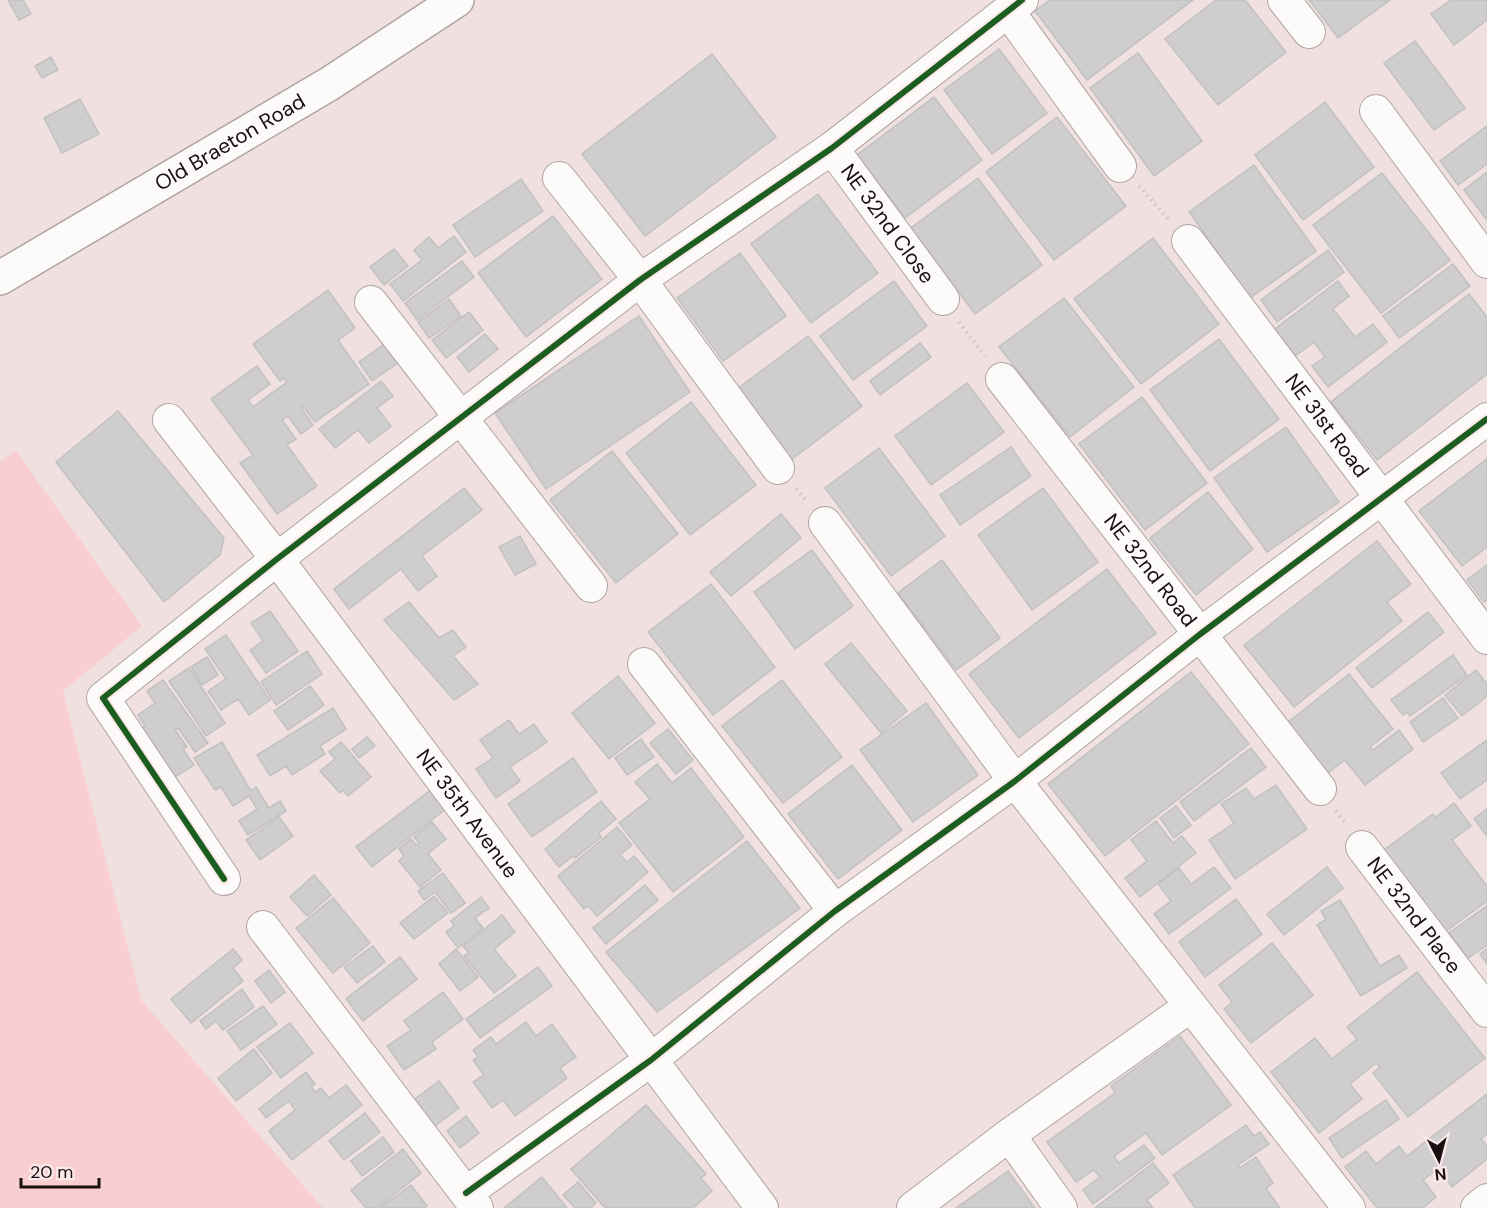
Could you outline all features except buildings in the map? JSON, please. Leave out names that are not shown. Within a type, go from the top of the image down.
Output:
[{"type":"street","name":"Old Braeton Road","points":[[0,278],[329,84],[457,0]]},
{"type":"street","points":[[1284,0],[1309,32]]},
{"type":"street","points":[[224,879],[103,698],[277,559],[640,280],[832,148],[1015,6],[1120,166]]},
{"type":"street","points":[[1376,111],[1487,262]]},
{"type":"street","name":"NE 32nd Close","points":[[832,148],[942,299]]},
{"type":"street","points":[[560,178],[640,280],[778,468]]},
{"type":"street","name":"NE 31st Road","points":[[1188,241],[1487,638]]},
{"type":"street","points":[[371,302],[591,586]]},
{"type":"street","name":"NE 32nd Road","points":[[1002,379],[1320,789]]},
{"type":"street","points":[[263,927],[471,1201],[651,1060],[835,911],[1014,782],[1199,635],[1487,419]]},
{"type":"street","name":"NE 35th Avenue","points":[[169,420],[277,559],[762,1208]]},
{"type":"street","points":[[825,522],[1014,782],[1349,1208]]},
{"type":"street","points":[[644,664],[835,911]]},
{"type":"street","name":"NE 32nd Place","points":[[1362,847],[1487,1011]]},
{"type":"street","points":[[913,1208],[1009,1135],[1189,1007]]},
{"type":"street","points":[[1009,1135],[1061,1208]]},
{"type":"street","points":[[1477,1208],[1487,1200]]},
{"type":"path","points":[[1120,166],[1188,241]]},
{"type":"path","points":[[942,299],[1002,379]]},
{"type":"path","points":[[778,468],[825,522]]},
{"type":"path","points":[[1320,789],[1362,847]]},
{"type":"shaded area","points":[[16,451],[142,626],[63,691],[141,1000],[323,1208],[0,1208],[0,461]]},
{"type":"cycle path","points":[[224,879],[103,698],[277,559],[640,280],[832,148],[1022,0]]},
{"type":"cycle path","points":[[466,1193],[651,1060],[835,911],[1015,781],[1199,635],[1487,419]]}]
